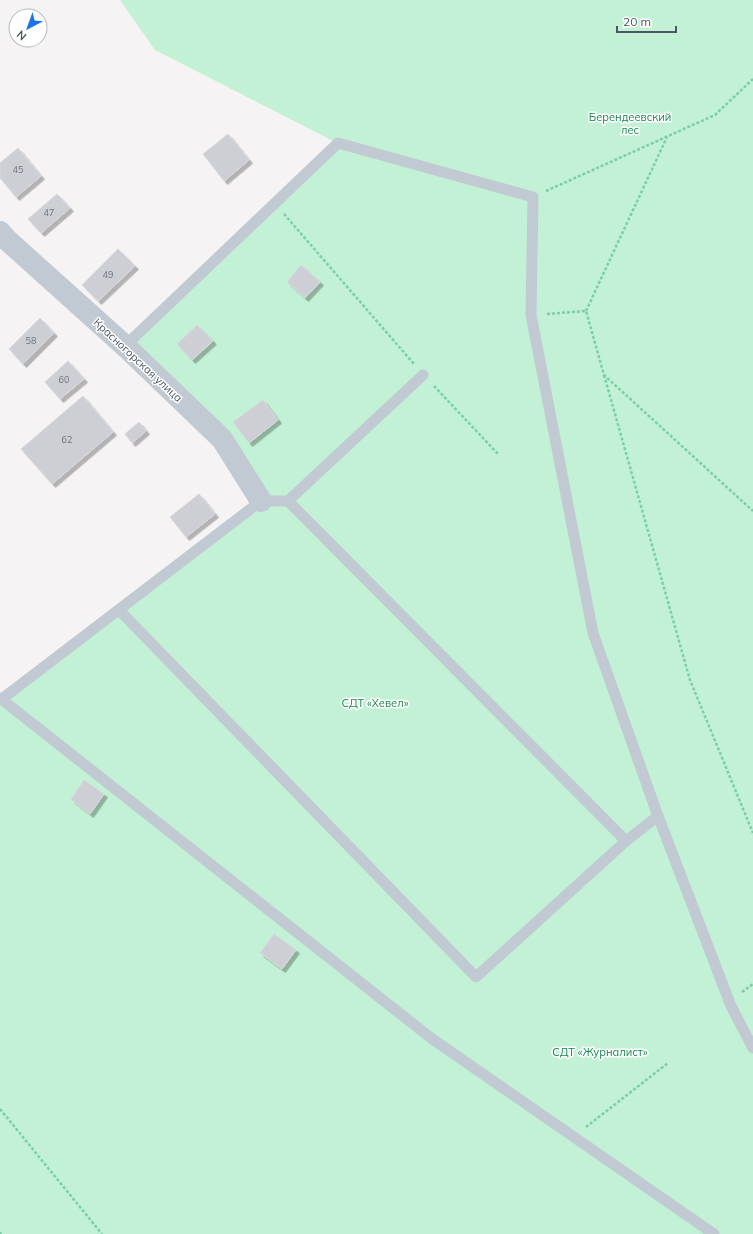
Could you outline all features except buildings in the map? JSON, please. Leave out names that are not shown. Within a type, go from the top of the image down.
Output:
[{"type":"street","name":"Красногорская улица","points":[[0,232],[125,346],[222,438],[261,501]]},
{"type":"lane","points":[[125,346],[274,202],[338,143],[533,197],[531,315],[593,633],[658,816],[731,1006],[753,1048]]},
{"type":"lane","points":[[423,374],[288,501],[261,501],[120,611],[1,699],[431,1038],[574,1135],[713,1234]]},
{"type":"lane","points":[[288,501],[626,841]]},
{"type":"lane","points":[[120,611],[476,977],[626,841],[658,816]]},
{"type":"path","points":[[533,197],[715,115],[753,79]]},
{"type":"path","points":[[667,137],[586,311],[690,680],[753,833]]},
{"type":"path","points":[[274,202],[423,374],[498,454]]},
{"type":"path","points":[[531,315],[586,311]]},
{"type":"path","points":[[604,375],[753,511]]},
{"type":"path","points":[[574,1135],[668,1064]]},
{"type":"path","points":[[0,1109],[102,1234]]},
{"type":"green space","points":[[120,0],[753,0],[753,1234],[0,1234],[0,698],[261,501],[222,439],[125,346],[337,143],[155,50]]},
{"type":"park label","name":"Берендеевский лес","points":[[630,123]]},
{"type":"park label","name":"СДТ «Хевел»","points":[[375,703]]},
{"type":"park label","name":"СДТ «Журналист»","points":[[600,1052]]}]
